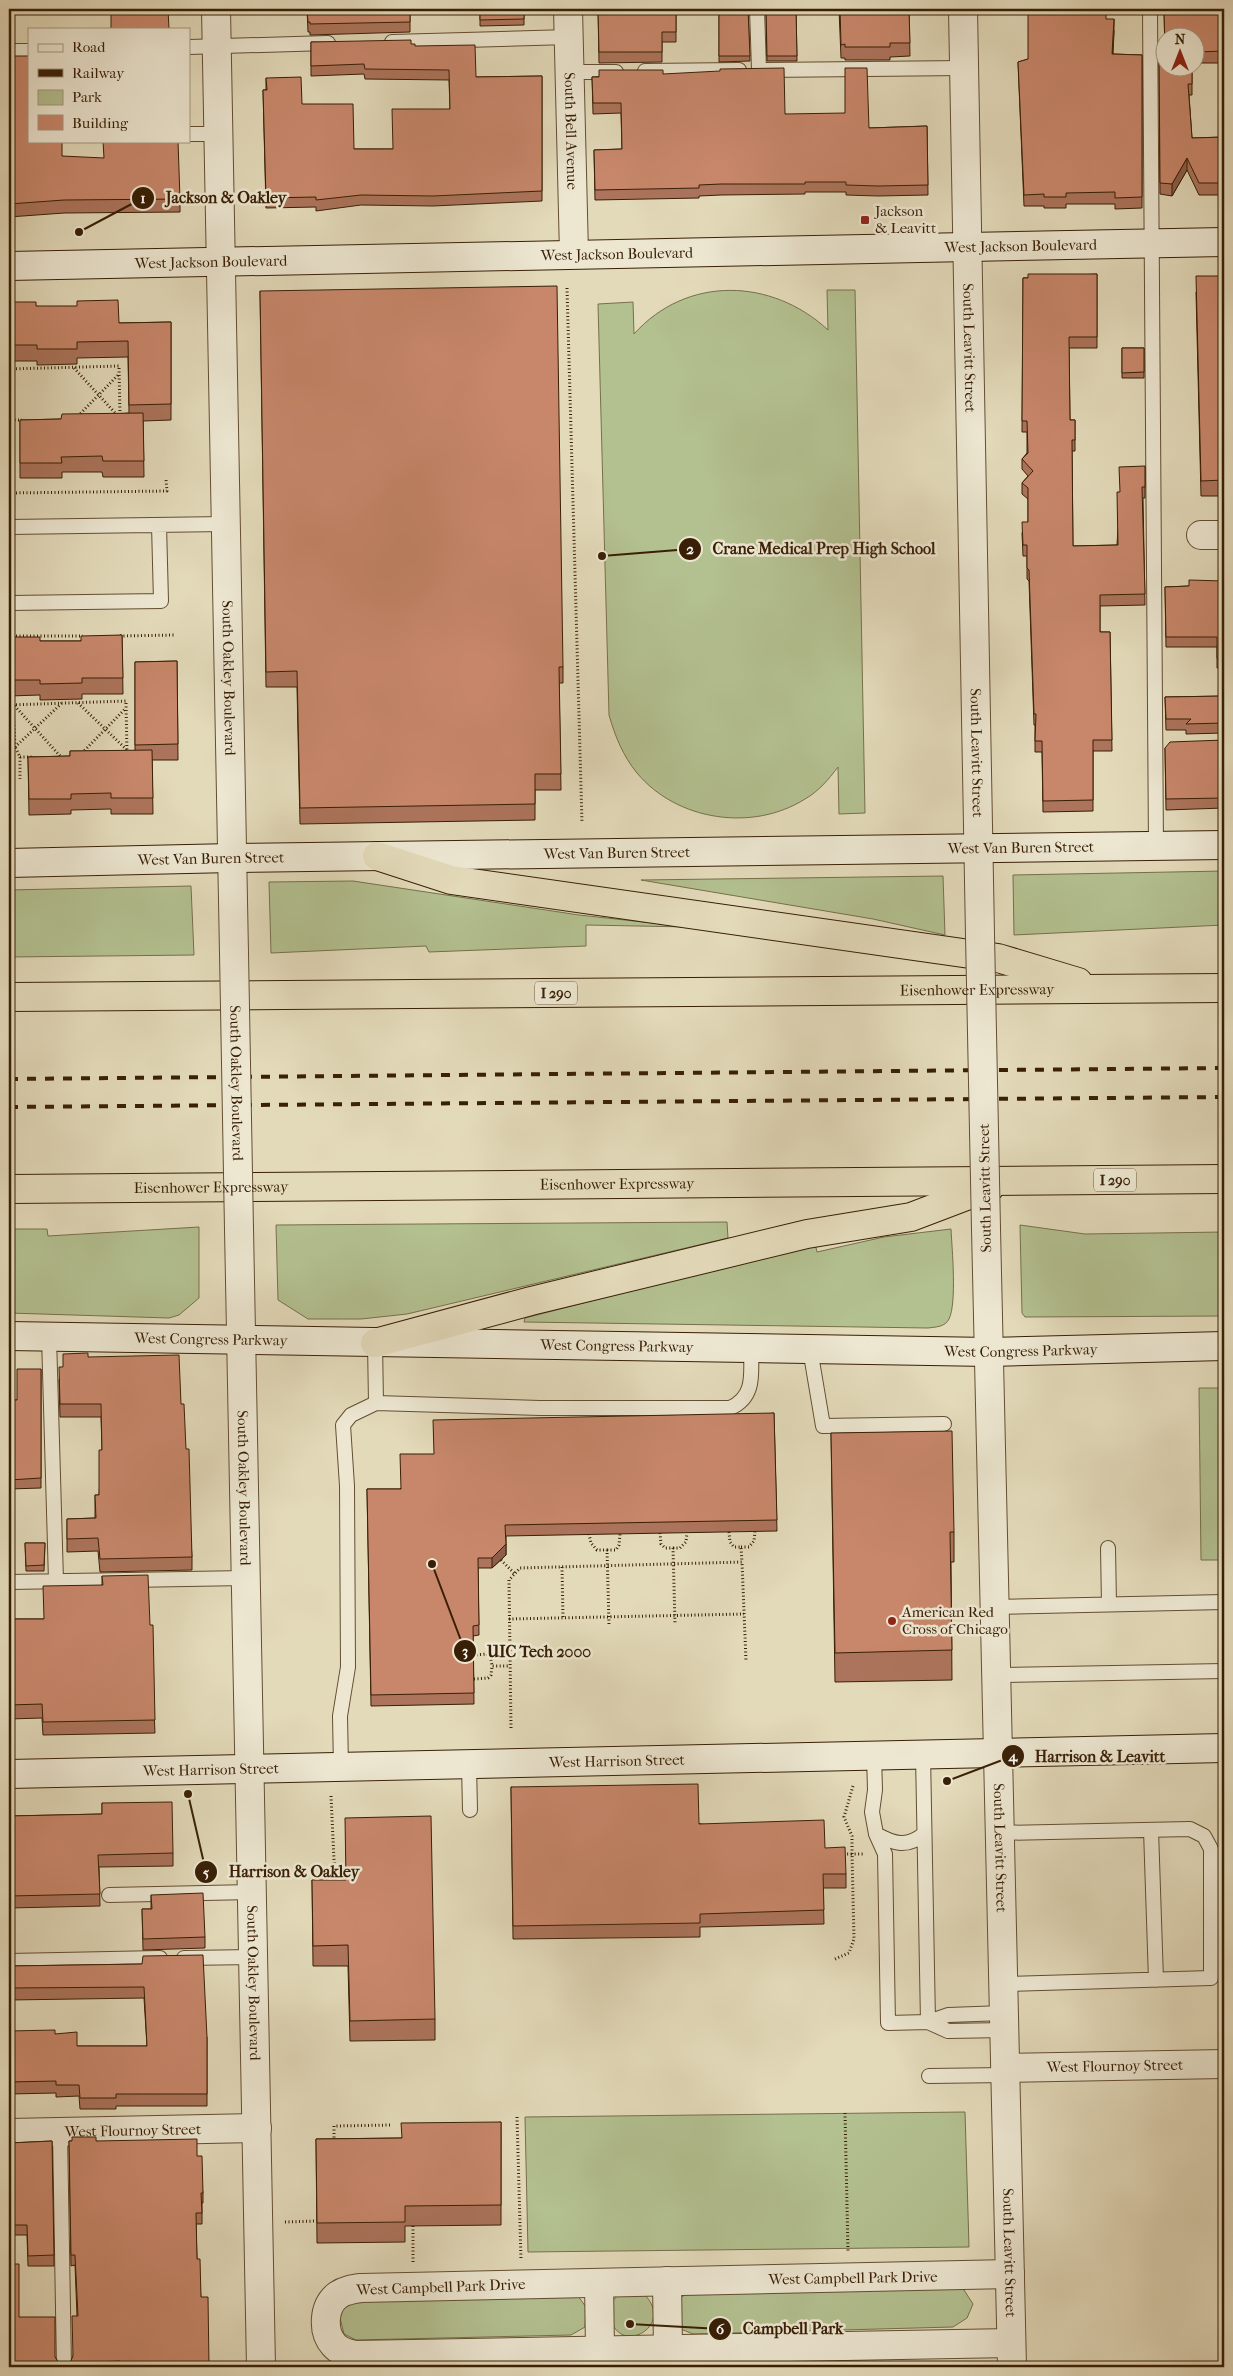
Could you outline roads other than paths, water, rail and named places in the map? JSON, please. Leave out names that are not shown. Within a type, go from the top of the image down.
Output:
[{"type":"highway","points":[[377,856],[451,880],[998,958],[1103,990]]},
{"type":"highway","name":"Eisenhower Expressway","points":[[9,997],[1224,988]]},
{"type":"highway","name":"Eisenhower Expressway","points":[[9,1189],[1224,1179]]},
{"type":"highway","points":[[375,1342],[531,1301],[807,1234],[911,1217],[1006,1181]]},
{"type":"street","name":"South Oakley Boulevard","points":[[216,9],[261,2367]]},
{"type":"street","name":"South Bell Avenue","points":[[568,9],[574,254]]},
{"type":"street","name":"South Leavitt Street","points":[[963,9],[986,1229],[1012,2355]]},
{"type":"street","name":"West Jackson Boulevard","points":[[9,266],[1224,242]]},
{"type":"street","name":"West Van Buren Street","points":[[9,863],[232,858],[979,850],[1224,845]]},
{"type":"street","name":"West Congress Parkway","points":[[9,1336],[990,1352],[1224,1346]]},
{"type":"street","name":"West Harrison Street","points":[[9,1774],[1224,1748]]},
{"type":"street","name":"West Flournoy Street","points":[[1006,2072],[1224,2064]]},
{"type":"street","name":"West Flournoy Street","points":[[9,2133],[257,2128]]},
{"type":"street","name":"West Campbell Park Drive","points":[[1010,2274],[361,2288],[338,2295],[330,2305],[326,2324],[333,2345],[343,2352],[355,2355],[668,2349],[1012,2355]]},
{"type":"street","points":[[667,2282],[668,2349]]},
{"type":"street","points":[[599,2283],[600,2350]]},
{"type":"lane","points":[[757,9],[759,70]]},
{"type":"lane","points":[[1150,9],[1160,743],[1156,846]]},
{"type":"lane","points":[[376,42],[569,37]]},
{"type":"lane","points":[[190,47],[346,43]]},
{"type":"lane","points":[[9,51],[28,51]]},
{"type":"lane","points":[[570,72],[964,68]]},
{"type":"lane","points":[[190,134],[218,134]]},
{"type":"lane","points":[[9,527],[226,524]]},
{"type":"lane","points":[[9,603],[161,601],[159,525]]},
{"type":"lane","points":[[49,1337],[56,1581]]},
{"type":"lane","points":[[375,1342],[376,1403]]},
{"type":"lane","points":[[341,1767],[340,1716],[348,1667],[347,1486],[343,1425],[351,1415],[376,1403],[540,1408],[730,1408],[741,1404],[746,1397],[749,1386],[751,1348]]},
{"type":"lane","points":[[810,1349],[823,1426],[944,1424]]},
{"type":"lane","points":[[1108,1548],[1110,1604]]},
{"type":"lane","points":[[9,1582],[246,1578]]},
{"type":"lane","points":[[995,1606],[1224,1602]]},
{"type":"lane","points":[[997,1675],[1224,1671]]},
{"type":"lane","points":[[923,1754],[928,2022]]},
{"type":"lane","points":[[874,1756],[875,1790],[872,1812],[876,1834],[885,1854],[888,2023],[928,2022],[948,2014],[1004,2022]]},
{"type":"lane","points":[[469,1764],[470,1810]]},
{"type":"lane","points":[[1000,1833],[1190,1829],[1204,1836],[1211,1849],[1211,1978],[1087,1980],[1004,1984]]},
{"type":"lane","points":[[1151,1830],[1156,1980]]},
{"type":"lane","points":[[876,1834],[891,1842],[914,1842],[924,1834]]},
{"type":"lane","points":[[109,1895],[252,1892]]},
{"type":"lane","points":[[9,1961],[254,1957]]},
{"type":"lane","points":[[929,2076],[1006,2072]]},
{"type":"lane","points":[[60,2132],[64,2367]]},
{"type":"railway","points":[[9,1079],[1224,1068]]},
{"type":"railway","points":[[9,1107],[1224,1097]]},
{"type":"place","name":"Jackson & Leavitt","points":[[865,220]]},
{"type":"place","name":"Jackson & Oakley","points":[[79,232]]},
{"type":"place","name":"Crane Medical Prep High School","points":[[602,556]]},
{"type":"place","name":"UIC Tech 2000","points":[[432,1564]]},
{"type":"place","name":"American Red Cross of Chicago","points":[[892,1621]]},
{"type":"place","name":"Harrison & Leavitt","points":[[947,1781]]},
{"type":"place","name":"Harrison & Oakley","points":[[188,1794]]},
{"type":"place","name":"Campbell Park","points":[[630,2324]]}]
